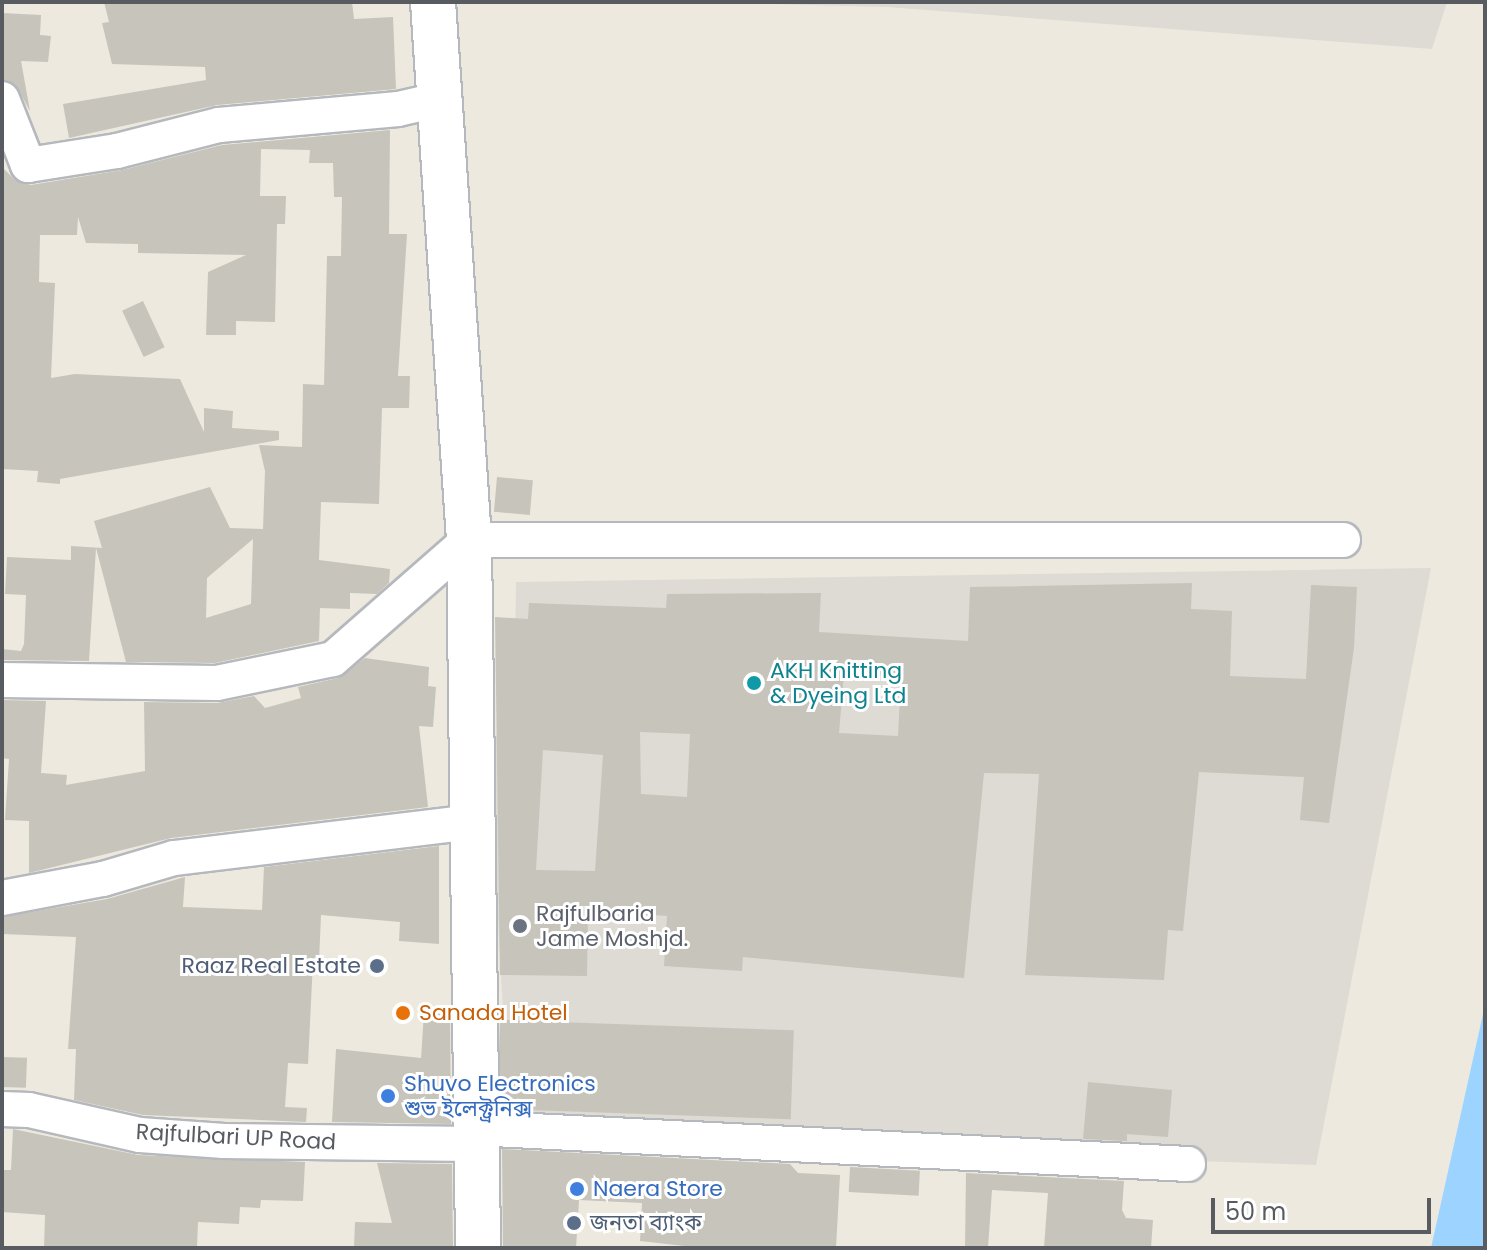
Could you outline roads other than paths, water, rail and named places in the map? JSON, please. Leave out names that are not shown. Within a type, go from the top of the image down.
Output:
[{"type":"street","points":[[433,2],[442,99],[469,540],[473,1136],[478,1248]]},
{"type":"street","points":[[2,99],[28,165],[117,151],[219,125],[398,109],[442,99]]},
{"type":"street","points":[[2,680],[217,683],[333,659],[469,540],[1343,540]]},
{"type":"street","points":[[2,898],[103,879],[174,858],[471,822]]},
{"type":"street","name":"Rajfulbari UP Road","points":[[2,1109],[29,1110],[140,1135],[196,1139],[473,1136],[1188,1164]]},
{"type":"water","points":[[1485,1005],[1485,1248],[1431,1248]]},
{"type":"place","name":"AKH Knitting & Dyeing Ltd","points":[[754,683]]},
{"type":"place","name":"Rajfulbaria Jame Moshjd.","points":[[520,926]]},
{"type":"place","name":"Raaz Real Estate","points":[[377,966]]},
{"type":"place","name":"Sanada Hotel","points":[[403,1013]]},
{"type":"place","name":"Shuvo Electronics শুভ ইলেক্ট্রনিক্স","points":[[388,1096]]},
{"type":"place","name":"Naera Store","points":[[577,1189]]},
{"type":"place","name":"জনতা ব্যাংক","points":[[574,1223]]}]
